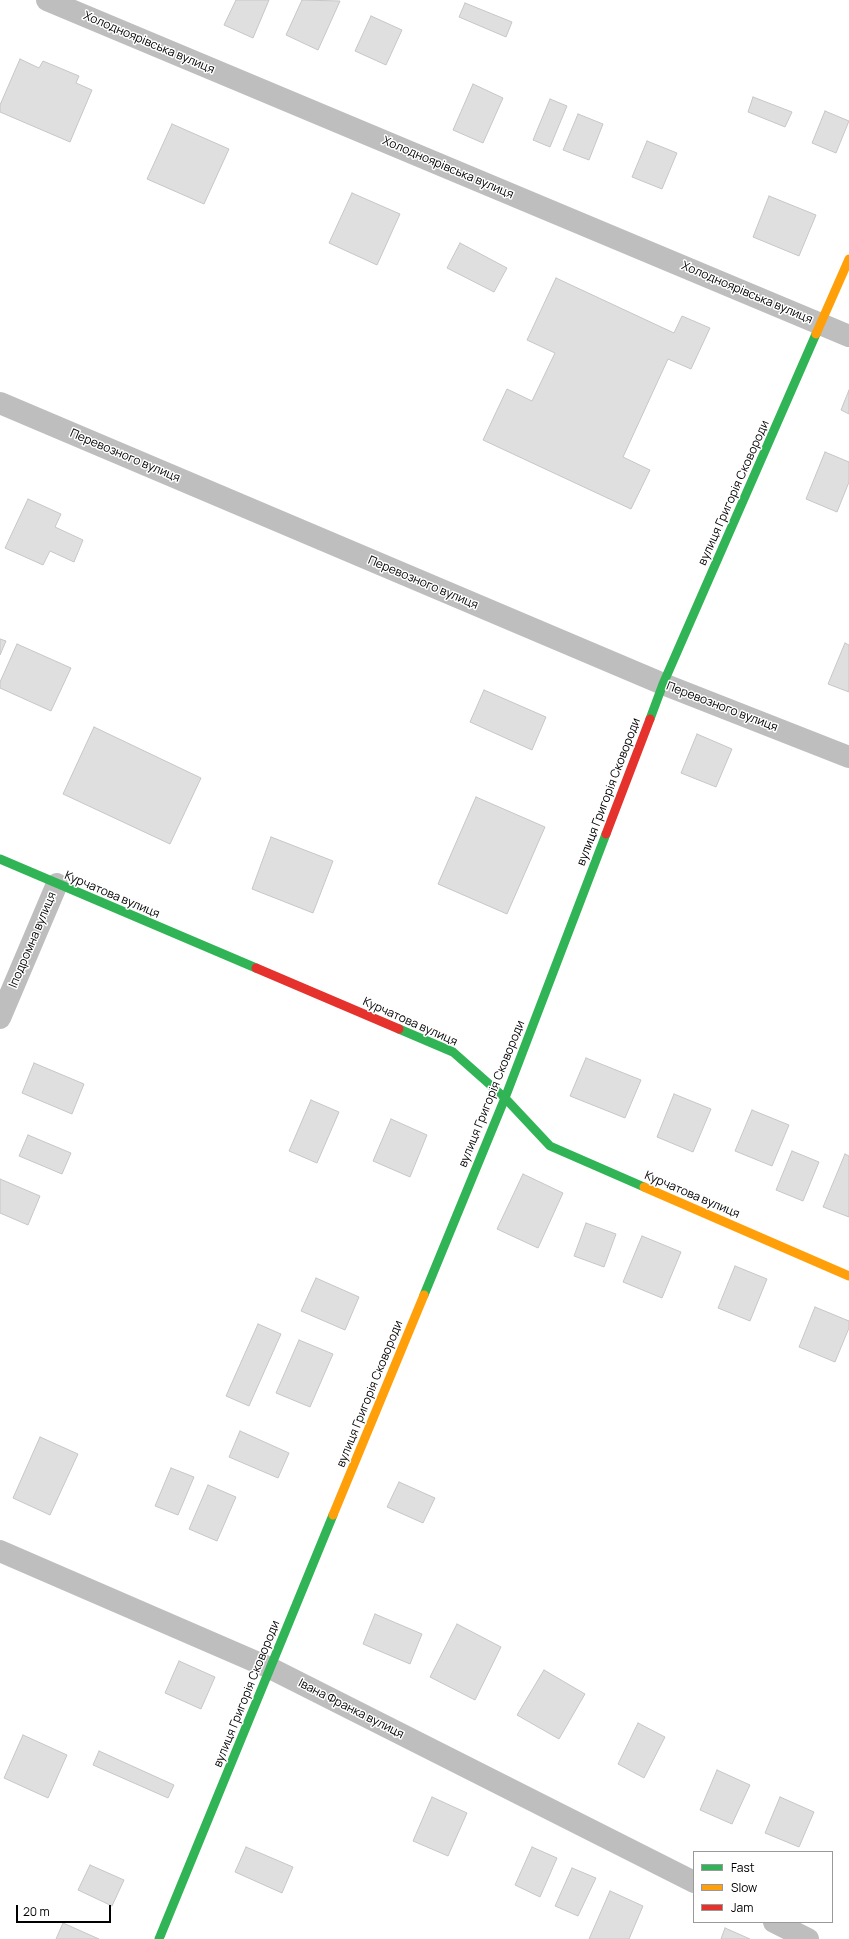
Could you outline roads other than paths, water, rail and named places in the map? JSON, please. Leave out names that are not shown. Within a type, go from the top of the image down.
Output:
[{"type":"street","name":"Холодноярівська вулиця","points":[[47,0],[849,336]]},
{"type":"street","name":"вулиця Григорія Сковороди","points":[[159,1939],[505,1098],[663,684],[822,324],[849,259]]},
{"type":"street","name":"Перевозного вулиця","points":[[0,403],[663,684],[849,757]]},
{"type":"street","name":"Курчатова вулиця","points":[[0,860],[453,1052],[505,1098],[550,1146],[849,1276]]},
{"type":"street","name":"Іподромна вулиця","points":[[0,1018],[57,884]]},
{"type":"street","name":"Івана Франка вулиця","points":[[0,1551],[270,1668],[693,1881]]},
{"type":"street","points":[[776,1923],[808,1939]]}]
